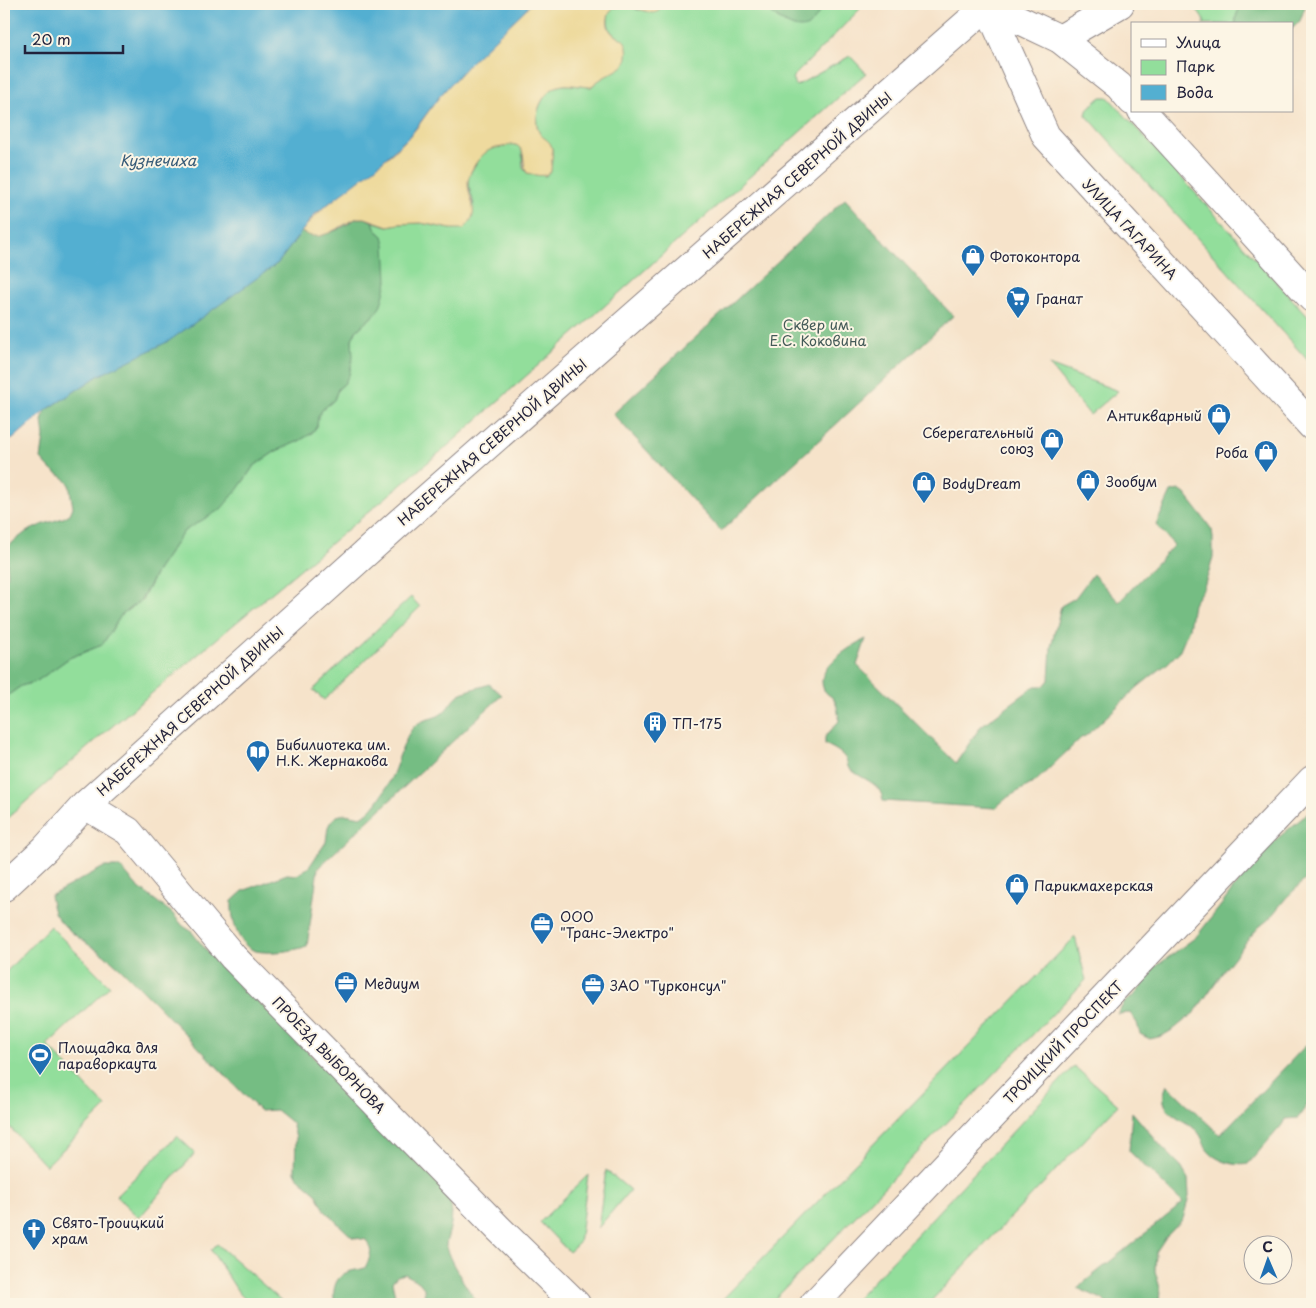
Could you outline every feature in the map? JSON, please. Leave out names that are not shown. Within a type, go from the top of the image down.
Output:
[{"type":"street","points":[[988,4],[1060,39],[1119,86],[1131,100]]},
{"type":"street","name":"УЛИЦА ГАГАРИНА","points":[[988,4],[1046,136],[1312,426]]},
{"type":"street","name":"НАБЕРЕЖНАЯ СЕВЕРНОЙ ДВИНЫ","points":[[4,887],[45,849],[85,805],[399,523],[988,4]]},
{"type":"street","points":[[1060,39],[1120,4]]},
{"type":"street","points":[[1143,112],[1312,298]]},
{"type":"street","name":"ТРОИЦКИЙ ПРОСПЕКТ","points":[[814,1304],[1312,780]]},
{"type":"street","name":"ПРОЕЗД ВЫБОРНОВА","points":[[85,805],[128,831],[233,957],[498,1229],[576,1304]]},
{"type":"green space","points":[[663,4],[759,4],[784,23],[796,27],[812,23],[823,4],[859,4],[860,9],[792,78],[796,86],[850,56],[866,73],[451,443],[103,734],[4,821],[4,698],[21,686],[37,681],[69,658],[102,645],[122,614],[142,600],[158,569],[184,531],[243,482],[253,467],[276,451],[312,433],[317,426],[318,417],[322,410],[334,400],[338,389],[344,384],[351,366],[352,339],[356,331],[375,314],[383,236],[376,230],[373,222],[388,226],[421,223],[451,229],[474,204],[468,184],[468,177],[478,160],[488,150],[512,144],[518,146],[522,150],[523,168],[527,173],[546,176],[551,163],[552,149],[537,129],[537,115],[546,95],[551,90],[560,86],[591,87],[601,78],[626,63],[627,51],[625,44],[611,32],[609,25],[608,15],[614,7],[632,7],[638,10],[662,7]]},
{"type":"green space","points":[[759,4],[823,4],[811,24],[798,28],[784,22]]},
{"type":"green space","points":[[1203,4],[1244,4],[1237,13],[1236,22],[1205,22],[1197,10]]},
{"type":"green space","points":[[1244,4],[1306,4],[1300,21],[1294,27],[1294,22],[1236,22],[1237,13]]},
{"type":"green space","points":[[1101,97],[1108,97],[1312,321],[1312,365],[1086,115],[1088,108]]},
{"type":"green space","name":"Сквер им. Е.С. Коковина","points":[[845,199],[953,316],[721,531],[613,414]]},
{"type":"green space","points":[[357,218],[365,218],[373,222],[376,230],[383,236],[387,281],[380,307],[356,331],[352,339],[353,357],[349,375],[344,384],[338,389],[334,400],[322,410],[318,417],[317,426],[312,433],[276,451],[253,467],[221,509],[184,531],[158,569],[141,600],[122,614],[102,645],[69,658],[37,681],[21,686],[4,698],[4,579],[8,576],[6,552],[8,546],[26,532],[70,514],[73,507],[69,484],[64,478],[51,470],[41,459],[44,437],[42,421],[45,411],[98,376],[223,301],[278,263],[301,232],[316,235],[323,234],[344,226]]},
{"type":"green space","points":[[1049,365],[1118,391],[1090,415]]},
{"type":"green space","points":[[1179,490],[1185,494],[1212,530],[1213,557],[1203,589],[1193,604],[1189,628],[1179,652],[1139,686],[1087,735],[1081,738],[1035,782],[1008,797],[995,808],[883,801],[879,789],[848,767],[846,759],[837,750],[825,744],[825,737],[839,721],[835,700],[824,690],[822,682],[824,674],[828,666],[843,652],[866,639],[857,665],[956,763],[981,726],[1035,686],[1044,686],[1049,680],[1051,647],[1061,606],[1075,598],[1093,574],[1119,602],[1174,545],[1156,525],[1171,492]]},
{"type":"green space","points":[[411,597],[420,607],[324,700],[313,690]]},
{"type":"green space","points":[[489,684],[502,695],[318,868],[307,946],[289,951],[275,952],[256,951],[249,948],[236,930],[232,901],[243,891],[287,874],[297,875],[309,867],[326,842],[328,827],[331,821],[337,816],[345,814],[361,817],[374,806],[393,773],[404,743],[412,729],[421,722],[441,714],[460,694]]},
{"type":"green space","points":[[1312,810],[1312,873],[1250,937],[1195,1012],[1162,1036],[1150,1039],[1140,1034],[1137,1023],[1130,1013],[1118,1014],[1124,1003],[1134,996],[1155,967],[1196,937],[1262,853]]},
{"type":"green space","points":[[104,867],[120,867],[138,887],[172,913],[183,926],[191,931],[218,965],[232,975],[242,989],[258,1001],[448,1194],[452,1215],[446,1244],[447,1249],[459,1275],[479,1304],[425,1304],[424,1288],[419,1282],[405,1274],[397,1276],[392,1282],[397,1304],[335,1304],[334,1290],[337,1281],[343,1274],[365,1268],[371,1250],[366,1240],[352,1237],[326,1212],[316,1193],[299,1179],[295,1172],[296,1137],[292,1123],[276,1110],[260,1111],[119,967],[71,932],[55,915],[50,896]]},
{"type":"green space","name":"Площадка для параворкаута","points":[[50,926],[110,986],[47,1045],[106,1107],[46,1166],[4,1121],[4,974]]},
{"type":"green space","points":[[1075,937],[1086,980],[770,1304],[718,1304]]},
{"type":"green space","points":[[1312,1039],[1312,1098],[1298,1118],[1285,1119],[1248,1164],[1225,1162],[1214,1156],[1206,1148],[1197,1131],[1172,1113],[1164,1102],[1167,1085],[1220,1135]]},
{"type":"green space","points":[[1074,1066],[1118,1105],[928,1304],[852,1304]]},
{"type":"green space","points":[[1132,1112],[1180,1165],[1188,1179],[1189,1196],[1183,1219],[1166,1237],[1156,1252],[1155,1271],[1160,1288],[1159,1304],[1107,1304],[1102,1299],[1077,1288],[1183,1203],[1129,1151]]},
{"type":"green space","points":[[177,1136],[195,1153],[139,1218],[116,1196]]},
{"type":"green space","points":[[606,1170],[630,1190],[598,1228]]},
{"type":"green space","points":[[588,1175],[579,1243],[569,1252],[540,1222]]},
{"type":"green space","points":[[217,1244],[285,1304],[250,1304],[239,1293],[211,1250]]},
{"type":"sand","points":[[531,4],[663,4],[657,12],[652,13],[632,7],[614,7],[608,16],[608,27],[612,33],[626,44],[626,63],[591,87],[569,85],[556,87],[542,101],[537,114],[537,128],[552,148],[551,172],[542,175],[527,173],[522,151],[516,145],[493,149],[481,157],[468,179],[473,212],[469,223],[464,229],[451,229],[421,223],[388,226],[365,218],[357,218],[320,236],[311,236],[301,232],[326,206],[397,149],[414,131],[461,72]]},
{"type":"water","name":"Кузнечиха","points":[[4,4],[531,4],[468,65],[439,97],[410,136],[376,167],[314,215],[278,263],[169,341],[98,376],[45,411],[13,439],[4,442]]},
{"type":"place","name":"Фотоконтора","points":[[973,277]]},
{"type":"place","name":"Гранат","points":[[1018,319]]},
{"type":"place","name":"Антикварный","points":[[1219,436]]},
{"type":"place","name":"Сберегательный союз","points":[[1052,461]]},
{"type":"place","name":"Роба","points":[[1266,473]]},
{"type":"place","name":"Зообум","points":[[1088,502]]},
{"type":"place","name":"BodyDream","points":[[924,504]]},
{"type":"place","name":"ТП-175","points":[[655,744]]},
{"type":"place","name":"Бибилиотека им. Н.К. Жернакова","points":[[258,773]]},
{"type":"place","name":"Парикмахерская","points":[[1017,906]]},
{"type":"place","name":"ООО \"Транс-Электро\"","points":[[542,945]]},
{"type":"place","name":"Медиум","points":[[346,1004]]},
{"type":"place","name":"ЗАО \"Турконсул\"","points":[[593,1006]]},
{"type":"place","name":"Площадка для параворкаута","points":[[40,1076]]},
{"type":"place","name":"Свято-Троицкий храм","points":[[34,1251]]}]
